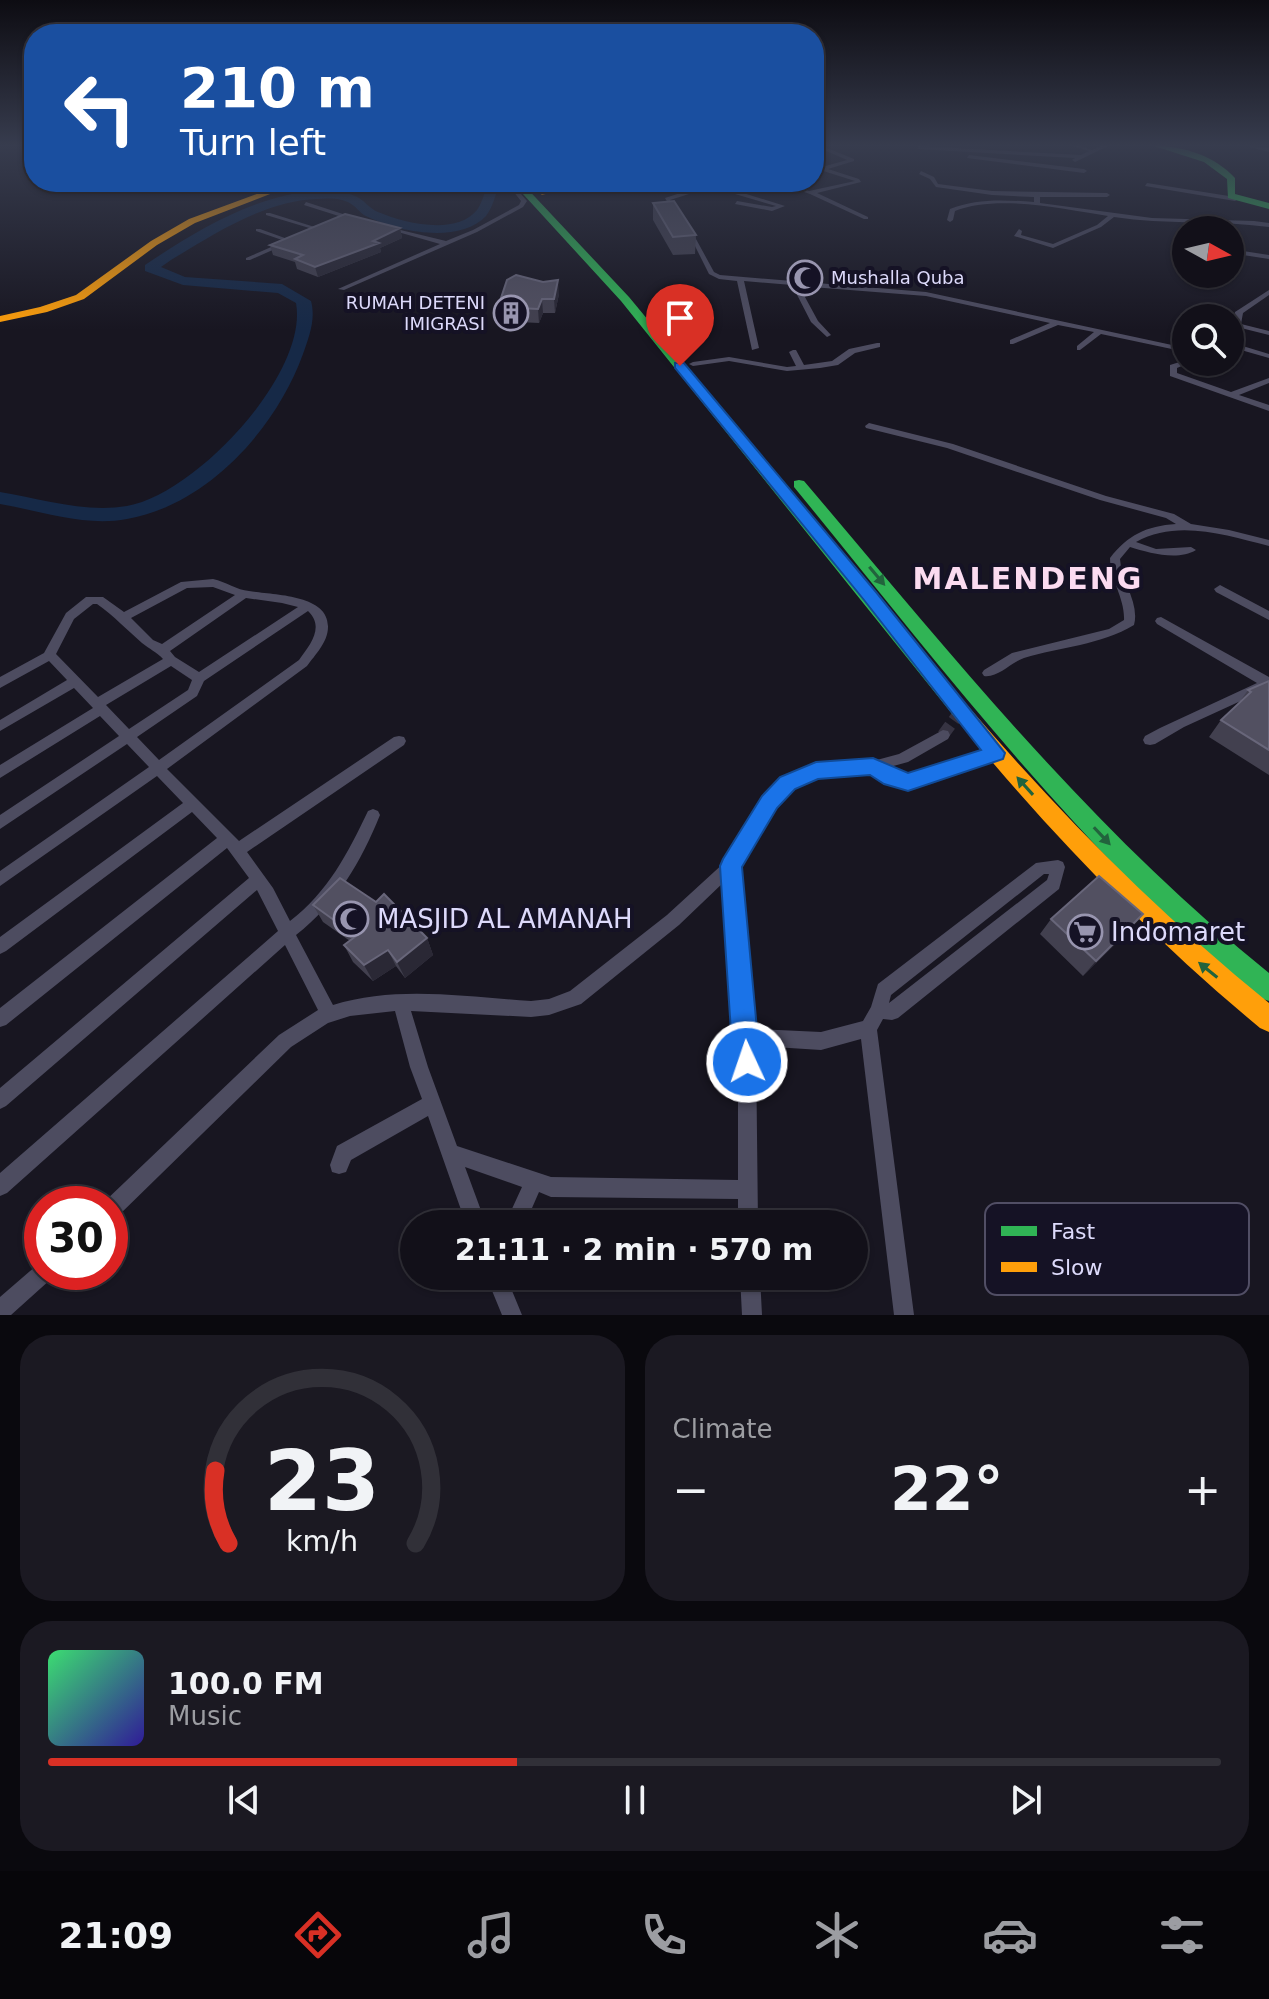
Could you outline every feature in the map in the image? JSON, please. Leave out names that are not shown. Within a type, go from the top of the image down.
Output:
[{"type":"main road","points":[[0,319],[43,310],[80,297],[154,243],[192,221],[229,207]]},
{"type":"main road","points":[[551,207],[608,261],[666,340],[995,753],[1081,849],[1195,960],[1269,1019]]},
{"type":"main road","points":[[666,340],[693,364],[1079,812],[1165,901],[1269,989]]},
{"type":"street","points":[[317,207],[357,219]]},
{"type":"street","points":[[506,213],[511,207]]},
{"type":"street","points":[[342,289],[475,231],[516,207]]},
{"type":"street","points":[[672,207],[687,227],[711,273],[740,279],[926,294],[1172,347]]},
{"type":"street","points":[[843,207],[866,218]]},
{"type":"street","points":[[950,220],[952,210],[957,207]]},
{"type":"street","points":[[1052,207],[1111,217],[1172,220]]},
{"type":"street","points":[[248,259],[320,228],[268,214]]},
{"type":"street","points":[[336,222],[347,217]]},
{"type":"street","points":[[1019,231],[1017,236],[1053,246],[1099,226],[1111,217]]},
{"type":"street","points":[[1153,220],[1157,231]]},
{"type":"street","points":[[1244,223],[1269,225]]},
{"type":"street","points":[[379,225],[444,243]]},
{"type":"street","points":[[258,230],[290,241]]},
{"type":"street","points":[[1244,253],[1269,257]]},
{"type":"street","points":[[740,279],[755,348]]},
{"type":"street","points":[[794,283],[815,322],[827,335]]},
{"type":"street","points":[[1244,307],[1269,292]]},
{"type":"street","points":[[1013,342],[1058,322]]},
{"type":"street","points":[[1244,327],[1269,333]]},
{"type":"street","points":[[1080,348],[1100,331]]},
{"type":"street","points":[[693,364],[729,359],[777,368],[801,367],[829,364],[843,354],[877,345]]},
{"type":"street","points":[[1244,350],[1269,356]]},
{"type":"street","points":[[793,352],[801,367]]},
{"type":"street","points":[[1179,376],[1269,408]]},
{"type":"street","points":[[1231,395],[1269,380]]},
{"type":"street","points":[[869,426],[950,446],[1062,485],[1170,516],[1190,528]]},
{"type":"street","points":[[988,673],[1016,656],[1113,632],[1130,622],[1129,608],[1114,569],[1115,558],[1127,543],[1154,529],[1190,528],[1269,543]]},
{"type":"street","points":[[1127,543],[1156,552],[1191,550]]},
{"type":"street","points":[[0,879],[303,663],[318,646],[322,623],[309,605],[293,599],[243,595],[220,584],[185,585],[123,617]]},
{"type":"street","points":[[1220,589],[1269,616]]},
{"type":"street","points":[[0,772],[99,707],[243,595]]},
{"type":"street","points":[[0,683],[50,655],[55,639],[70,616],[90,600],[99,600],[123,617],[149,643],[199,678]]},
{"type":"street","points":[[0,823],[193,693],[199,678],[309,605]]},
{"type":"street","points":[[1161,621],[1268,682]]},
{"type":"street","points":[[50,655],[232,845],[258,880],[326,1009]]},
{"type":"street","points":[[0,726],[75,681]]},
{"type":"street","points":[[1150,740],[1177,724],[1214,711],[1268,682]]},
{"type":"street","points":[[128,1193],[285,1041],[326,1009],[401,1004],[531,1009],[549,1007],[575,998],[673,920],[731,866],[769,802],[788,783],[816,771],[873,766],[903,758],[943,735]]},
{"type":"street","points":[[0,1019],[232,845],[399,741]]},
{"type":"street","points":[[873,766],[891,778],[908,782],[995,753]]},
{"type":"street","points":[[0,946],[193,804]]},
{"type":"street","points":[[0,1186],[328,898],[340,883],[373,815]]},
{"type":"street","points":[[904,1315],[868,1028],[879,1010],[892,1012],[1054,884],[1058,867],[1081,849]]},
{"type":"street","points":[[731,866],[747,1037],[748,1210]]},
{"type":"street","points":[[0,1100],[258,880]]},
{"type":"street","points":[[401,1004],[432,1103],[471,1210]]},
{"type":"street","points":[[747,1037],[821,1041],[868,1028]]},
{"type":"street","points":[[339,1165],[344,1153],[432,1103]]},
{"type":"street","points":[[451,1153],[551,1187],[747,1190]]},
{"type":"street","points":[[521,1210],[533,1183]]},
{"type":"street","points":[[0,1311],[24,1290]]},
{"type":"street","points":[[502,1290],[512,1315]]},
{"type":"street","points":[[751,1290],[752,1315]]},
{"type":"building","points":[[656,207],[678,207],[696,235],[673,237]]},
{"type":"building","points":[[345,214],[400,228],[373,241],[379,243],[315,267],[295,259],[303,255],[270,245]]},
{"type":"building","points":[[516,275],[543,282],[558,280],[554,299],[542,299],[538,309],[498,307],[507,280]]},
{"type":"building","points":[[1269,681],[1269,750],[1221,720],[1251,692],[1248,690]]},
{"type":"building","name":"Indomaret","points":[[1099,876],[1143,914],[1096,961],[1051,919]]},
{"type":"building","points":[[340,878],[376,902],[384,894],[427,938],[397,962],[388,950],[364,965],[344,945],[356,936],[313,905]]},
{"type":"waterway","points":[[0,498],[88,513],[140,510],[166,500],[191,485],[238,444],[258,420],[289,368],[304,322],[303,301],[282,289],[183,281],[150,268],[207,233],[263,207]]},
{"type":"waterway","points":[[362,207],[370,214],[398,223],[428,228],[456,227],[479,215],[484,207]]},
{"type":"tunnel","points":[[943,735],[962,709]]},
{"type":"traffic: fast","points":[[540,207],[625,299],[960,710]]},
{"type":"traffic: fast","points":[[799,484],[964,682],[1092,827],[1169,903],[1269,989]]},
{"type":"traffic: slow","points":[[0,319],[43,310],[80,297],[154,243],[192,221],[229,207]]},
{"type":"traffic: slow","points":[[960,710],[1031,794],[1106,873],[1185,948],[1269,1019]]},
{"type":"place","name":"Mushalla Quba","points":[[805,278]]},
{"type":"place","name":"RUMAH DETENI IMIGRASI","points":[[511,313]]},
{"type":"place","name":"MASJID AL AMANAH","points":[[351,919]]},
{"type":"place","name":"Indomaret","points":[[1085,932]]},
{"type":"district","name":"MALENDENG","points":[[1028,579]]},
{"type":"route","points":[[680,366],[995,753],[908,782],[891,778],[873,766],[816,771],[788,783],[769,802],[731,866],[747,1062]]}]
